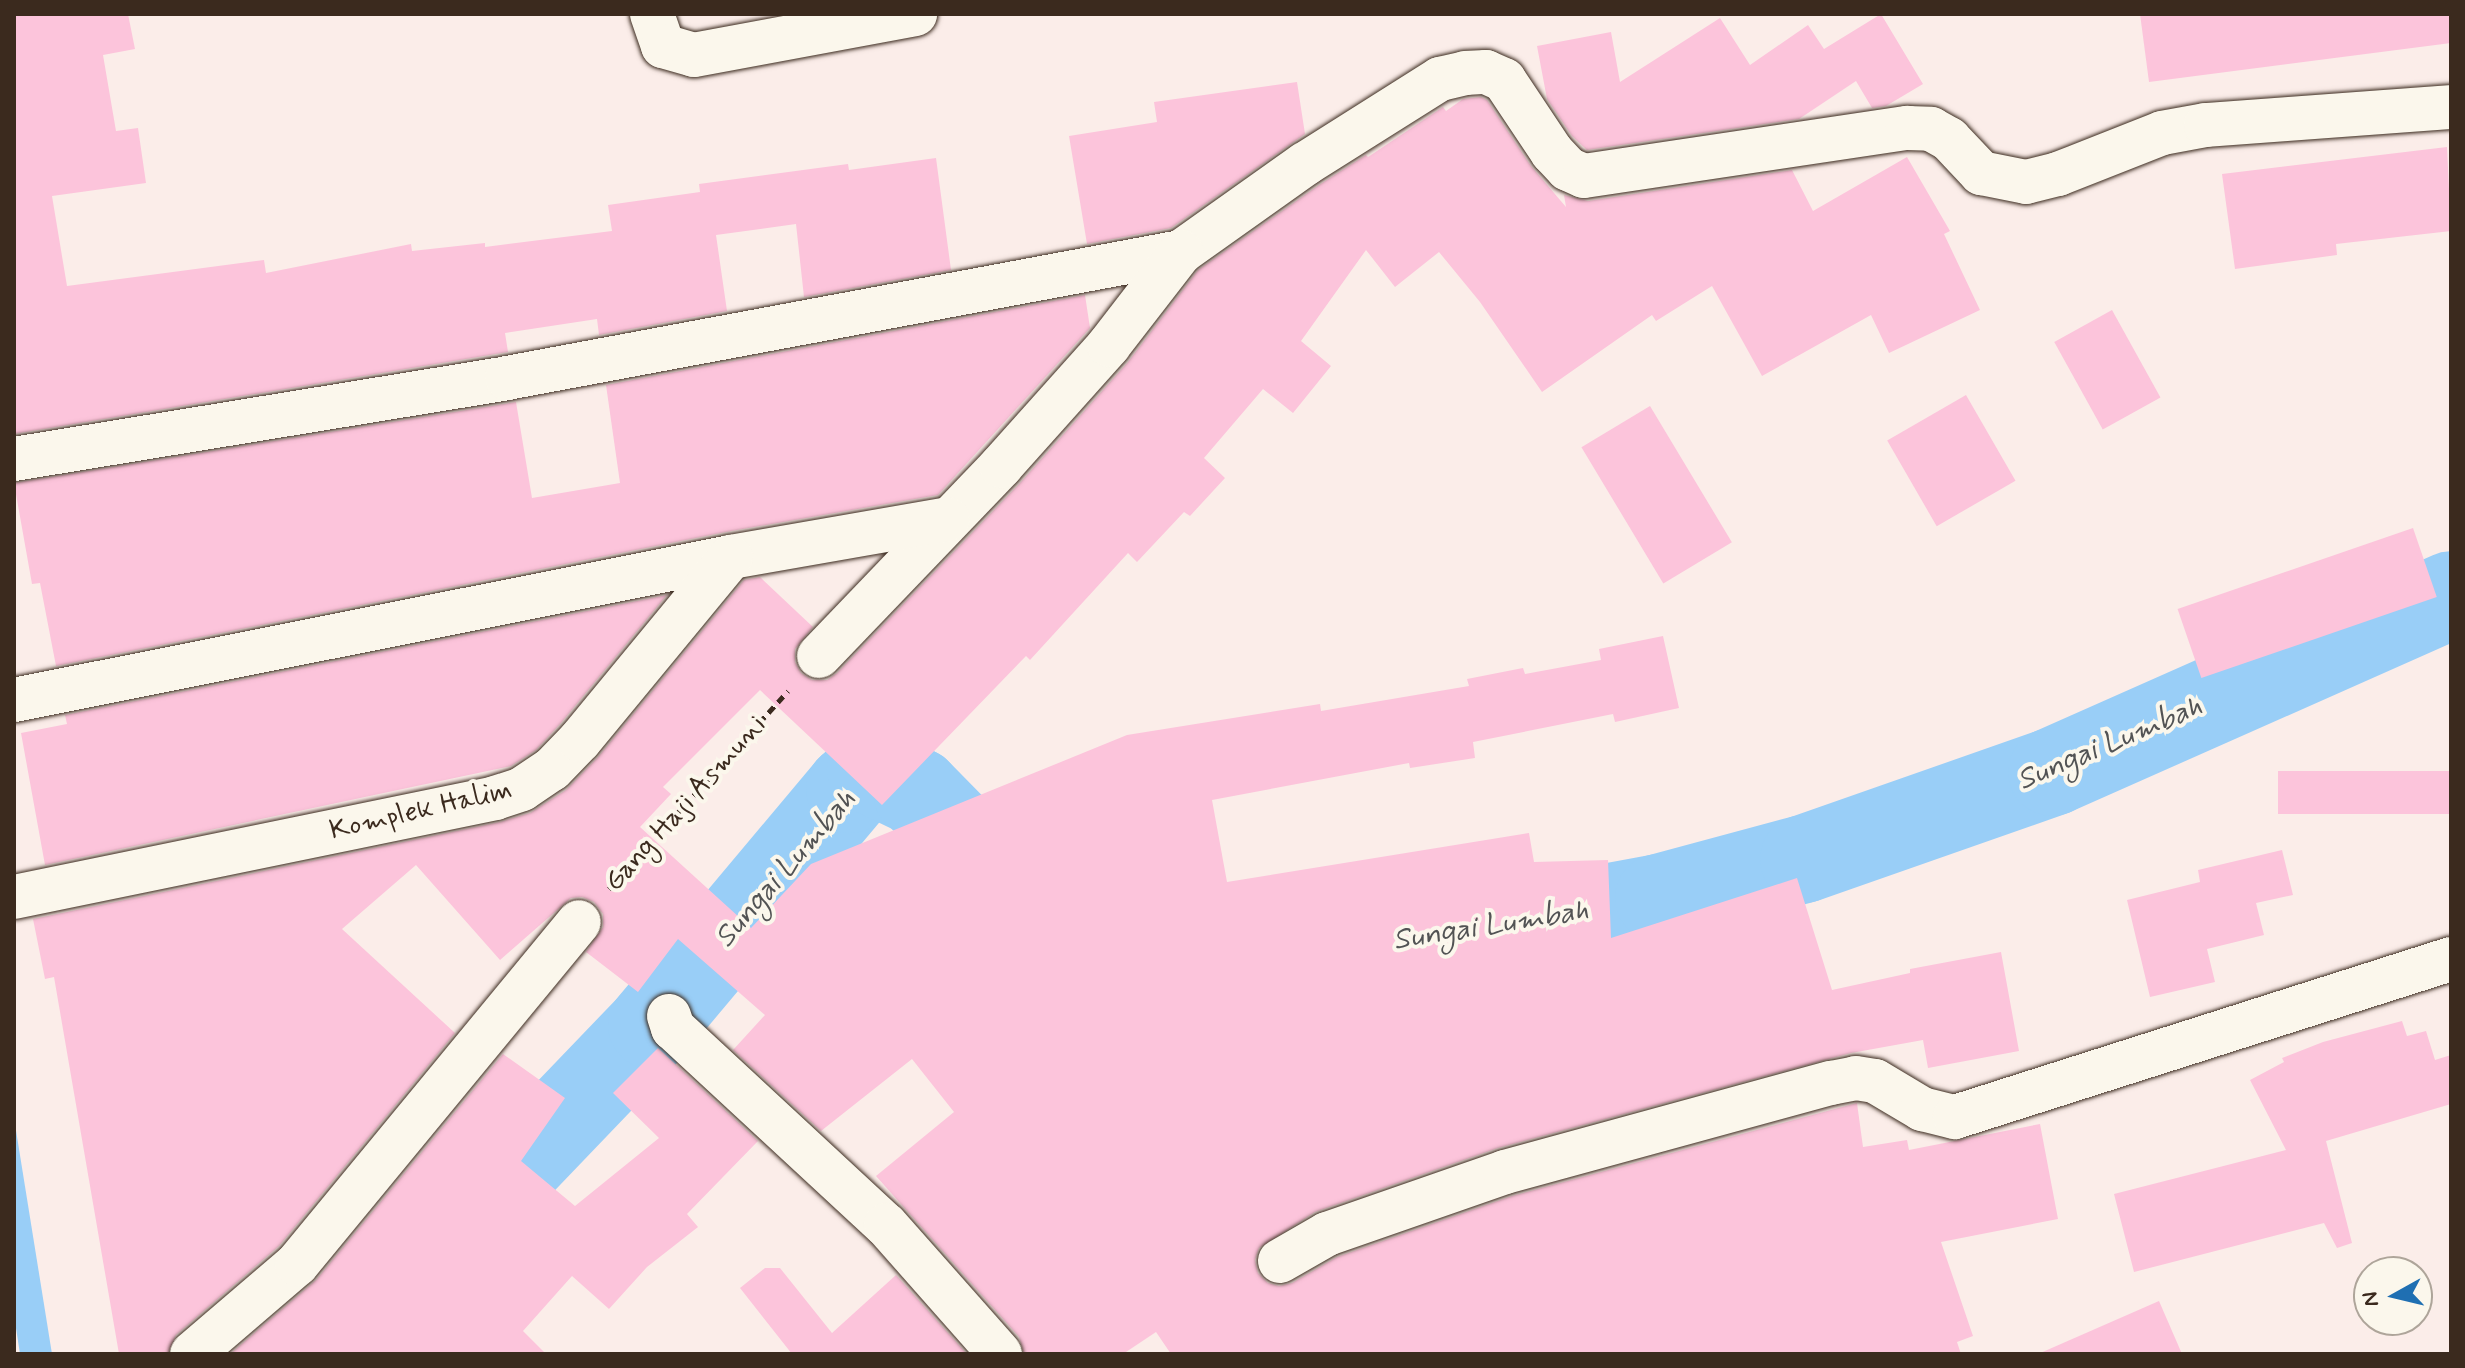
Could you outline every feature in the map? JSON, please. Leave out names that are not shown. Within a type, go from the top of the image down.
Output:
[{"type":"street","points":[[652,14],[663,46],[694,55],[915,14]]},
{"type":"street","points":[[819,656],[1109,345],[1181,252],[1305,164],[1440,79],[1486,72],[1504,80],[1552,152],[1568,169],[1584,176],[1907,128],[1931,129],[1949,139],[1981,173],[2026,182],[2058,174],[2162,133],[2206,125],[2451,107]]},
{"type":"street","points":[[14,459],[507,378],[1181,252]]},
{"type":"street","points":[[14,700],[731,557],[948,519]]},
{"type":"street","name":"Komplek Halim","points":[[14,897],[495,798],[522,789],[552,769],[580,740],[731,557]]},
{"type":"street","points":[[192,1354],[297,1264],[579,922]]},
{"type":"street","points":[[1280,1261],[1327,1234],[1505,1172],[1817,1086],[1856,1078],[1875,1081],[1922,1109],[1955,1117],[2451,959]]},
{"type":"street","points":[[669,1016],[673,1028],[886,1225],[1000,1354]]},
{"type":"path","name":"Gang Haji Asmuni","points":[[579,922],[819,656]]},
{"type":"water","points":[[14,1118],[52,1354],[20,1354],[14,1315]]},
{"type":"building","points":[[14,14],[128,14],[135,49],[103,55],[116,131],[138,128],[146,183],[52,196],[67,286],[264,260],[266,273],[411,244],[412,251],[485,243],[485,247],[612,231],[608,205],[700,192],[699,184],[848,164],[849,170],[936,158],[951,270],[804,297],[796,224],[716,235],[727,311],[599,335],[597,319],[505,333],[508,352],[14,434]]},
{"type":"building","points":[[1881,14],[1923,84],[1886,106],[1872,108],[1856,81],[1799,119],[1587,150],[1572,136],[1547,99],[1537,46],[1611,32],[1620,82],[1720,18],[1750,65],[1808,25],[1824,49]]},
{"type":"building","points":[[2140,14],[2451,14],[2451,43],[2149,82]]},
{"type":"building","points":[[1297,82],[1305,134],[1171,228],[1087,244],[1069,136],[1157,122],[1154,102]]},
{"type":"building","points":[[1481,97],[1487,100],[1531,166],[1566,207],[1564,195],[1588,201],[1792,170],[1813,211],[1907,157],[1950,231],[1944,234],[1980,310],[1889,353],[1871,315],[1762,376],[1712,286],[1656,321],[1652,315],[1542,392],[1480,302],[1439,252],[1395,287],[1366,250],[1301,341],[1331,366],[1293,413],[1263,389],[1204,458],[1225,478],[1190,516],[1184,512],[1137,562],[1128,553],[1030,660],[1026,656],[882,805],[760,690],[663,787],[671,794],[640,827],[751,928],[811,864],[1127,735],[1320,704],[1321,711],[1469,686],[1467,679],[1523,668],[1525,674],[1601,660],[1599,649],[1663,636],[1679,708],[1615,722],[1613,714],[1473,742],[1475,758],[1410,768],[1409,763],[1212,800],[1227,882],[1529,833],[1534,862],[1608,860],[1611,938],[1797,878],[1832,990],[1910,973],[1910,969],[2001,952],[2019,1051],[1928,1068],[1923,1040],[1851,1053],[1498,1148],[1315,1212],[1259,1248],[1255,1260],[1258,1273],[1268,1283],[1279,1286],[1292,1283],[1337,1257],[1512,1196],[1857,1103],[1863,1147],[1907,1140],[1909,1150],[2040,1124],[2058,1219],[1941,1242],[1973,1336],[1957,1342],[1961,1354],[1171,1354],[1156,1332],[1123,1354],[1024,1354],[1019,1337],[876,1176],[954,1112],[912,1059],[821,1131],[733,1050],[765,1015],[678,939],[638,992],[586,952],[603,927],[603,914],[594,902],[582,897],[571,898],[500,960],[416,865],[342,929],[455,1033],[279,1246],[176,1335],[168,1354],[119,1354],[54,977],[45,979],[33,919],[500,822],[530,813],[566,790],[598,757],[744,580],[760,577],[813,627],[795,649],[795,662],[801,673],[812,680],[827,680],[1020,483],[1128,362],[1198,270],[1319,185],[1443,107],[1446,111],[1463,99]]},
{"type":"building","points":[[2447,147],[2451,231],[2336,244],[2337,255],[2235,269],[2222,174]]},
{"type":"building","points":[[1085,295],[1090,328],[938,495],[726,532],[56,666],[40,583],[32,584],[14,483],[516,402],[532,498],[620,483],[606,385]]},
{"type":"building","points":[[2112,310],[2160,397],[2103,429],[2054,342]]},
{"type":"building","points":[[1966,395],[2016,481],[1937,526],[1887,440]]},
{"type":"building","points":[[1650,406],[1732,542],[1663,583],[1581,447]]},
{"type":"building","points":[[2413,528],[2437,597],[2201,678],[2178,609]]},
{"type":"building","points":[[667,595],[561,723],[536,750],[511,766],[45,865],[21,733],[67,724],[65,715]]},
{"type":"building","points":[[2278,771],[2451,771],[2451,814],[2278,814]]},
{"type":"building","points":[[2282,850],[2293,895],[2256,903],[2264,935],[2207,949],[2215,982],[2150,997],[2127,900],[2200,882],[2198,870]]},
{"type":"building","points":[[2402,1021],[2407,1036],[2426,1031],[2435,1060],[2451,1055],[2451,1104],[2326,1141],[2352,1243],[2337,1248],[2324,1223],[2134,1272],[2114,1194],[2286,1150],[2250,1080],[2284,1062],[2282,1058],[2323,1042]]},
{"type":"building","points":[[658,1048],[758,1141],[687,1214],[698,1227],[647,1267],[609,1309],[572,1276],[523,1331],[546,1354],[230,1354],[316,1280],[503,1054],[565,1098],[521,1161],[575,1206],[659,1138],[613,1093]]},
{"type":"building","points":[[765,1268],[780,1268],[832,1333],[896,1275],[967,1354],[792,1354],[740,1288]]},
{"type":"building","points":[[2159,1301],[2182,1354],[2038,1354]]},
{"type":"waterway","name":"Sungai Lumbah","points":[[1492,929],[1659,898],[1804,859],[2052,772],[2451,595]]},
{"type":"waterway","name":"Sungai Lumbah","points":[[337,1354],[652,1025],[850,789],[871,770],[917,792],[1023,900]]}]
